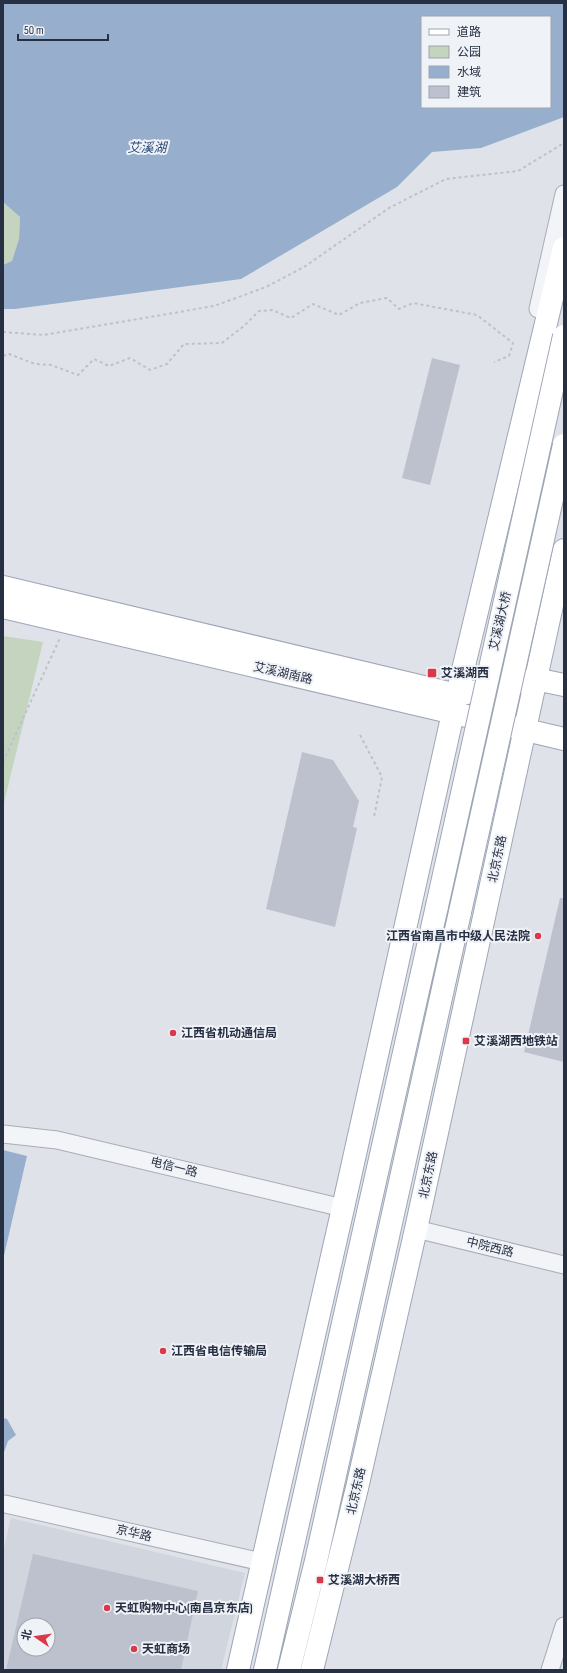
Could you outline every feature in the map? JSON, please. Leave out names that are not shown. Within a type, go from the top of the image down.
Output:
[{"type":"main road","points":[[238,1670],[546,304],[564,248]]},
{"type":"main road","name":"艾溪湖大桥","points":[[265,1670],[564,336]]},
{"type":"main road","name":"艾溪湖大桥","points":[[460,912],[564,445]]},
{"type":"main road","name":"北京东路","points":[[312,1670],[357,1488],[416,1229],[564,550]]},
{"type":"main road","name":"艾溪湖南路","points":[[3,587],[455,704],[524,730],[564,739]]},
{"type":"main road","name":"艾溪湖南路","points":[[3,607],[67,622],[455,704],[535,678],[564,685]]},
{"type":"main road","name":"北京东路","points":[[290,1670],[316,1561],[460,912]]},
{"type":"main road","points":[[316,1561],[339,1516],[357,1488]]},
{"type":"street","points":[[546,304],[564,194]]},
{"type":"street","points":[[535,678],[553,648],[564,600]]},
{"type":"street","name":"电信一路","points":[[3,1134],[57,1140],[343,1208]]},
{"type":"street","name":"中院西路","points":[[416,1229],[564,1265]]},
{"type":"street","name":"京华路","points":[[4,1505],[262,1562]]},
{"type":"street","points":[[550,1670],[564,1626]]},
{"type":"path","points":[[3,332],[44,335],[214,306],[266,287],[304,267],[389,208],[446,179],[518,171],[564,143]]},
{"type":"path","points":[[3,356],[9,354],[35,364],[51,364],[78,375],[94,359],[109,366],[130,358],[150,370],[167,364],[184,344],[222,343],[244,326],[259,311],[272,310],[291,318],[313,304],[339,315],[360,303],[387,298],[399,309],[413,303],[477,315],[513,343],[509,356],[494,362]]},
{"type":"path","points":[[3,762],[67,622]]},
{"type":"path","points":[[360,735],[382,777],[374,818]]},
{"type":"shaded area","points":[[11,1518],[245,1573],[221,1670],[3,1670],[3,1552]]},
{"type":"green space","points":[[3,202],[20,217],[19,239],[12,261],[3,265]]},
{"type":"green space","points":[[3,636],[43,642],[3,807]]},
{"type":"water","name":"艾溪湖","points":[[3,3],[564,3],[564,117],[481,148],[432,152],[397,187],[241,279],[15,309],[3,309],[3,265],[12,261],[19,239],[20,217],[3,202]]},
{"type":"water","points":[[3,1150],[27,1156],[3,1260]]},
{"type":"water","points":[[3,1418],[7,1419],[16,1435],[8,1441],[3,1455]]},
{"type":"building","points":[[432,358],[460,365],[430,485],[402,478]]},
{"type":"building","points":[[302,752],[333,760],[359,801],[353,827],[357,828],[335,927],[266,909]]},
{"type":"building","points":[[560,898],[564,898],[564,1062],[524,1052]]},
{"type":"building","name":"天虹购物中心(南昌京东店)","points":[[33,1554],[198,1591],[181,1670],[6,1670],[16,1627],[16,1657],[56,1657],[56,1617],[18,1617]]},
{"type":"place","name":"艾溪湖西","points":[[432,673]]},
{"type":"place","name":"江西省南昌市中级人民法院","points":[[538,936]]},
{"type":"place","name":"江西省机动通信局","points":[[173,1033]]},
{"type":"place","name":"艾溪湖西地铁站","points":[[466,1041]]},
{"type":"place","name":"江西省电信传输局","points":[[163,1351]]},
{"type":"place","name":"艾溪湖大桥西","points":[[320,1580]]},
{"type":"place","name":"天虹购物中心(南昌京东店)","points":[[107,1608]]},
{"type":"place","name":"天虹商场","points":[[134,1649]]}]
